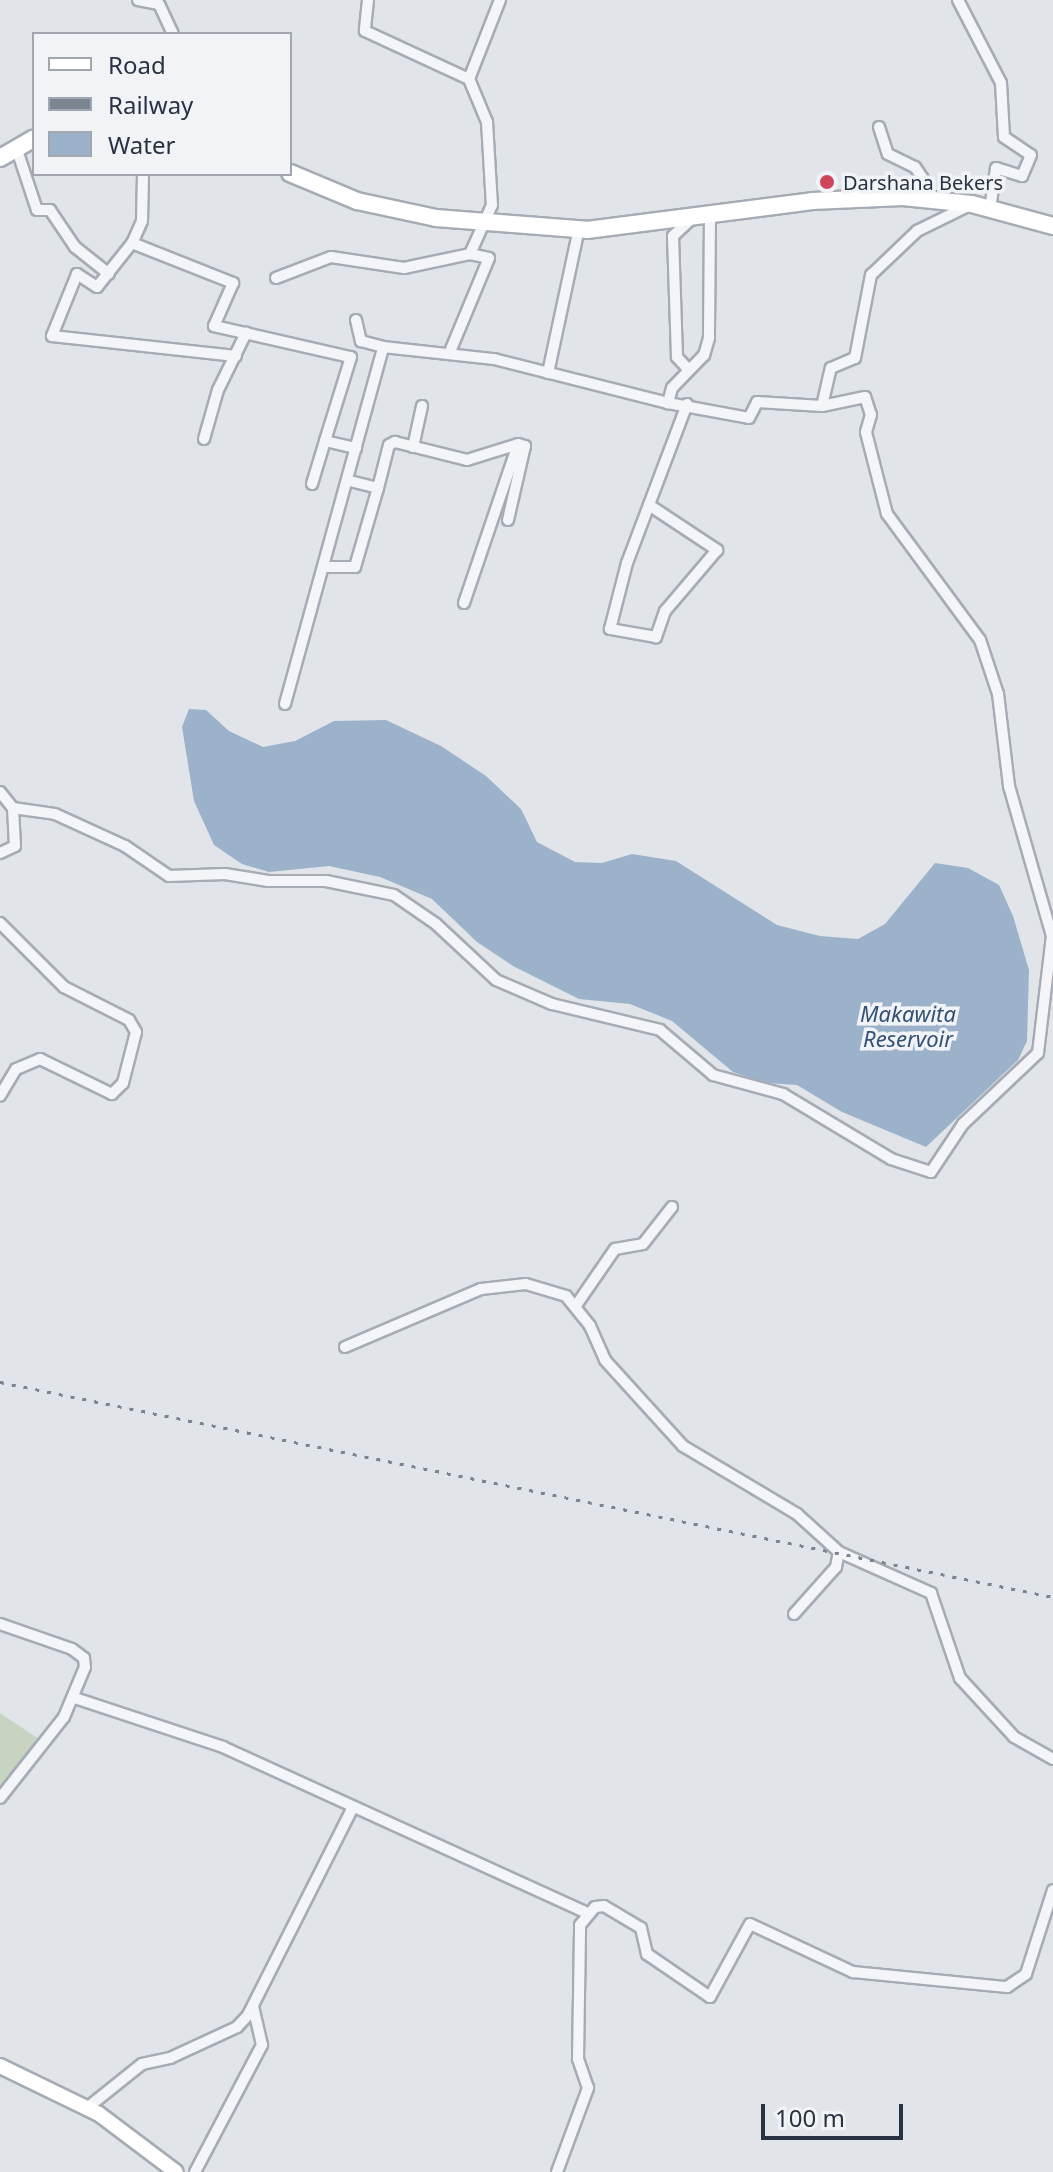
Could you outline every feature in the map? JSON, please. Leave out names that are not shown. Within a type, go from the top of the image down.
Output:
[{"type":"main road","points":[[0,158],[32,139]]},
{"type":"main road","points":[[292,174],[357,201],[436,218],[579,229],[710,216],[812,201],[927,200],[972,204],[1053,226]]},
{"type":"main road","points":[[0,2066],[87,2108],[176,2172]]},
{"type":"street","points":[[138,0],[159,4],[172,32]]},
{"type":"street","points":[[368,0],[365,31],[469,79],[487,122],[492,205],[470,254]]},
{"type":"street","points":[[469,79],[500,0]]},
{"type":"street","points":[[958,0],[1001,83],[1004,137],[1031,155],[1022,176],[996,168],[990,209]]},
{"type":"street","points":[[879,127],[888,154],[915,167],[923,179],[927,200]]},
{"type":"street","points":[[16,147],[37,210],[50,210],[75,247],[109,274]]},
{"type":"street","points":[[143,176],[142,221],[132,243],[97,287],[77,274],[52,336],[236,356]]},
{"type":"street","points":[[822,406],[831,368],[855,358],[871,275],[917,231],[972,204]]},
{"type":"street","points":[[668,403],[672,388],[704,355],[709,338],[710,216]]},
{"type":"street","points":[[689,370],[677,357],[673,236],[692,218]]},
{"type":"street","points":[[548,373],[579,229]]},
{"type":"street","points":[[132,243],[233,283],[214,326],[351,357],[312,484]]},
{"type":"street","points":[[276,278],[331,257],[404,268],[470,254],[489,258],[449,354]]},
{"type":"street","points":[[13,808],[55,814],[125,846],[169,876],[225,874],[268,881],[326,881],[394,895],[436,924],[496,980],[552,1004],[660,1030],[713,1075],[783,1094],[891,1159],[931,1172],[963,1124],[1038,1053],[1052,936],[1009,786],[998,694],[980,640],[887,514],[866,432],[871,415],[865,397],[822,406],[757,402],[749,418],[687,404],[668,403],[548,373],[449,354],[383,347],[361,341],[356,320]]},
{"type":"street","points":[[204,439],[218,390],[246,333]]},
{"type":"street","points":[[285,704],[383,347]]},
{"type":"street","points":[[649,505],[717,550],[665,611],[656,637],[610,629],[627,563],[687,404]]},
{"type":"street","points":[[413,447],[422,406]]},
{"type":"street","points":[[325,441],[356,448]]},
{"type":"street","points":[[464,603],[518,444]]},
{"type":"street","points":[[323,567],[355,567],[389,445],[413,447],[467,460],[518,444],[525,446],[508,520]]},
{"type":"street","points":[[347,480],[378,488]]},
{"type":"street","points":[[0,792],[13,808],[15,846],[0,853]]},
{"type":"street","points":[[0,923],[64,987],[129,1020],[136,1032],[123,1083],[112,1094],[40,1059],[16,1069],[0,1096]]},
{"type":"street","points":[[577,1304],[615,1249],[643,1244],[672,1207]]},
{"type":"street","points":[[345,1347],[481,1289],[526,1284],[577,1304],[605,1360],[683,1446],[797,1514],[839,1552],[931,1593],[960,1678],[1014,1737],[1053,1759]]},
{"type":"street","points":[[794,1614],[836,1567],[839,1552]]},
{"type":"street","points":[[0,1624],[84,1658],[75,1698],[0,1798]]},
{"type":"street","points":[[75,1698],[223,1747],[588,1913]]},
{"type":"street","points":[[87,2108],[142,2064],[170,2058],[237,2027],[253,2006],[353,1807]]},
{"type":"street","points":[[557,2172],[588,2088],[578,2059],[580,1925],[588,1913],[604,1906],[641,1928],[647,1954],[710,1997],[750,1924],[853,1972],[1007,1987],[1026,1974],[1053,1890]]},
{"type":"street","points":[[195,2172],[262,2045],[253,2006]]},
{"type":"green space","points":[[0,1713],[42,1741],[0,1788]]},
{"type":"water","name":"Makawita Reservoir","points":[[189,709],[206,710],[229,731],[263,747],[295,741],[334,721],[386,720],[441,746],[486,776],[521,809],[537,842],[575,862],[602,863],[632,854],[676,861],[777,925],[820,936],[858,939],[885,924],[935,863],[968,868],[999,885],[1013,916],[1029,970],[1027,1041],[1018,1060],[926,1147],[842,1112],[797,1085],[766,1083],[733,1072],[672,1021],[630,1004],[579,999],[513,966],[477,942],[432,899],[380,877],[329,866],[269,872],[242,864],[214,845],[194,801],[182,727]]},
{"type":"railway","points":[[0,1382],[1053,1597]]},
{"type":"place","name":"Darshana Bekers","points":[[827,182]]}]
